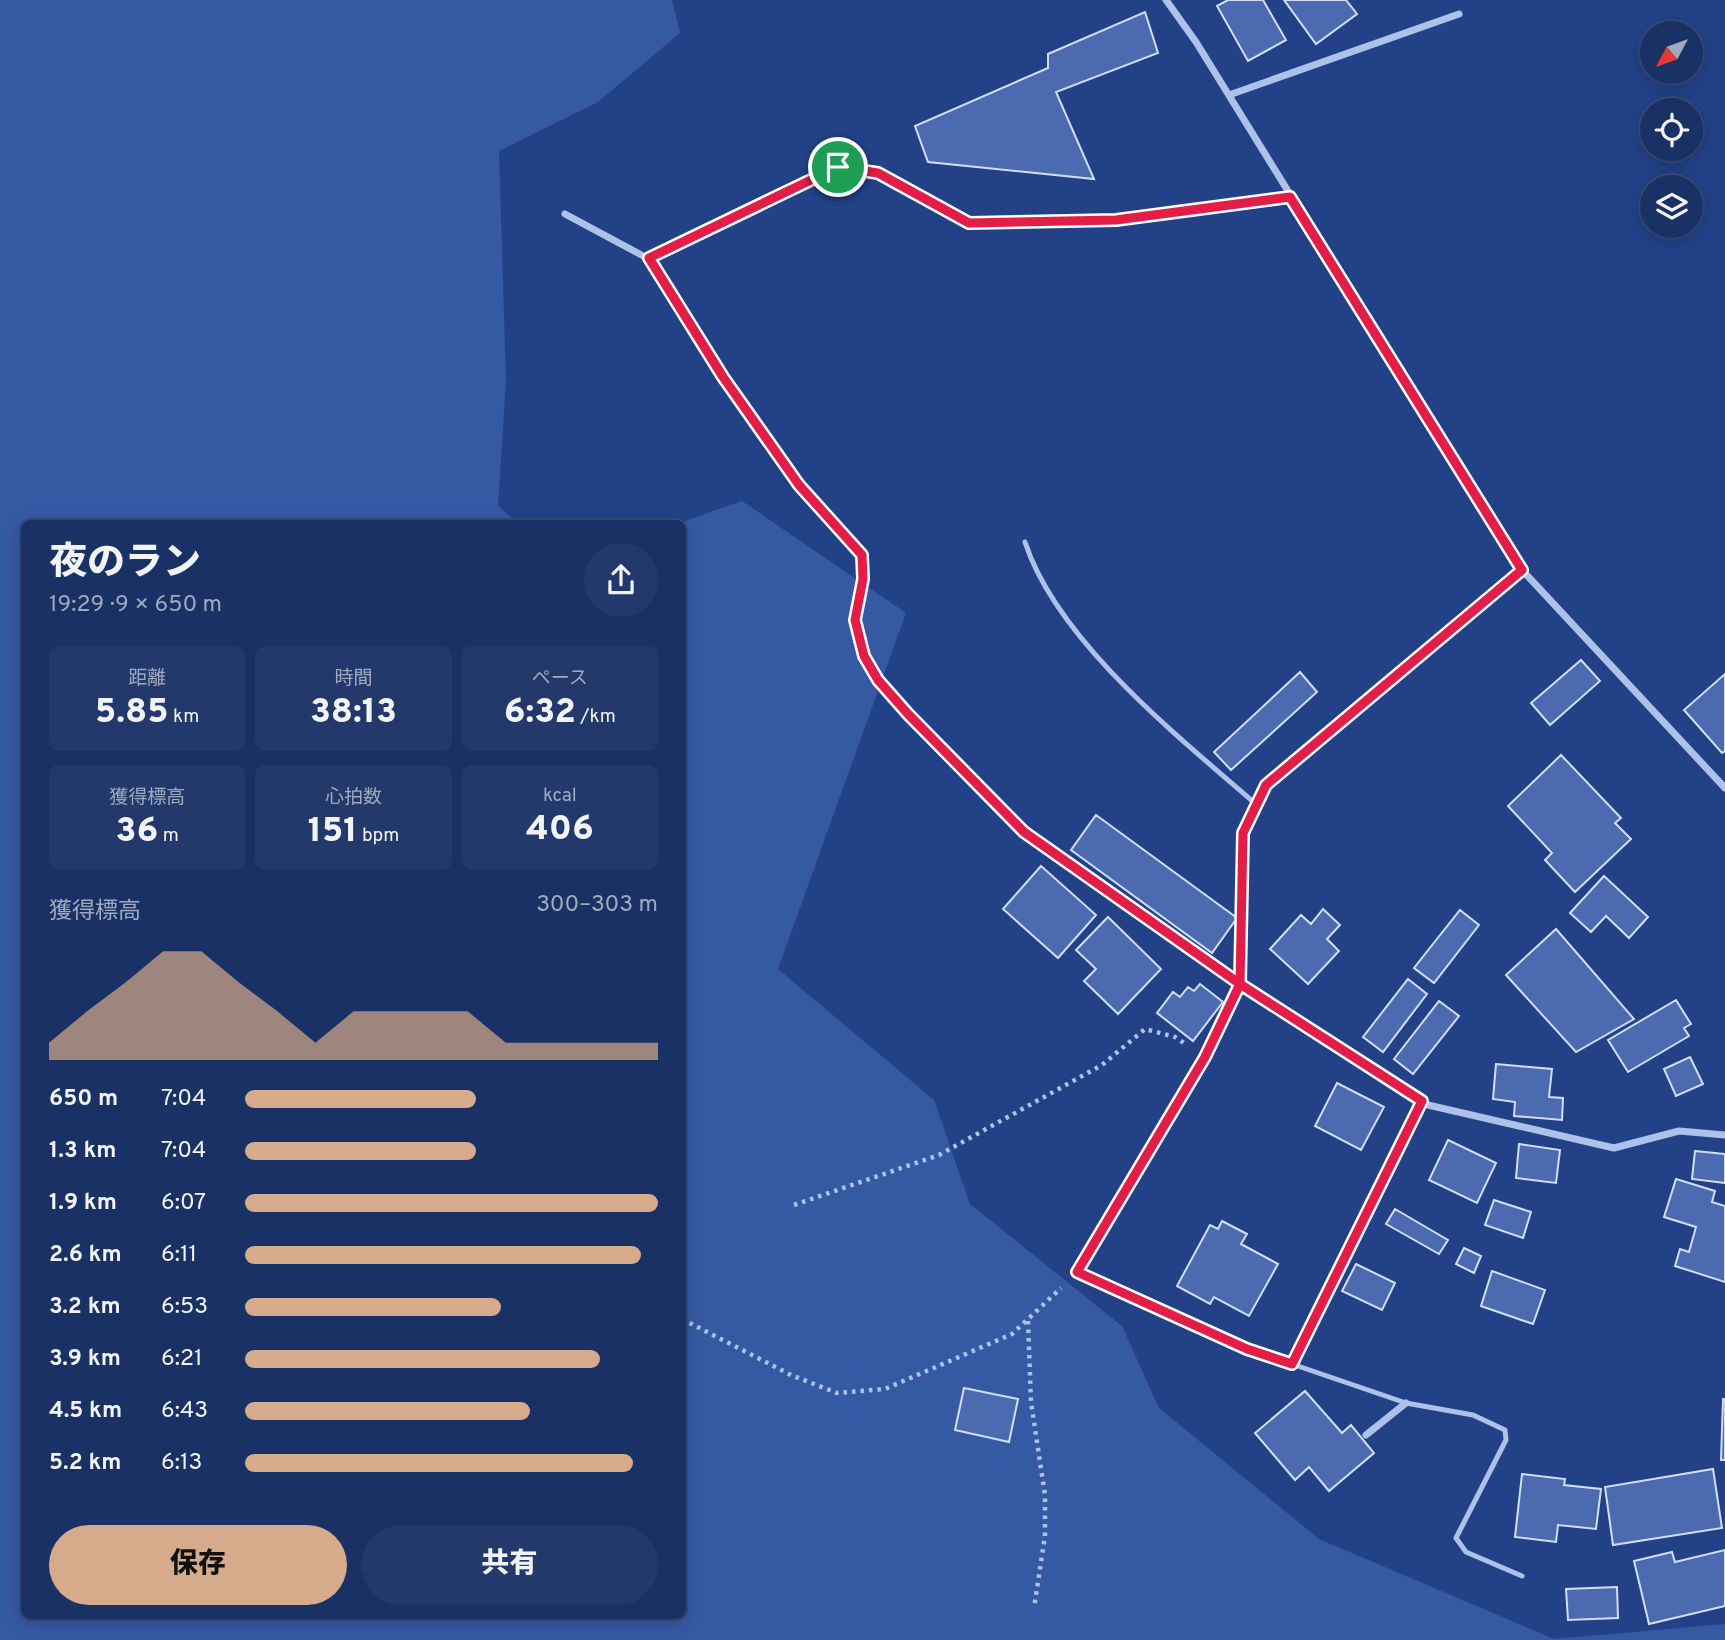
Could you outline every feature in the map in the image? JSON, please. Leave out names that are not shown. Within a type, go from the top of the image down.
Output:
[{"type":"street","points":[[1166,0],[1228,95],[1522,570],[1725,788]]},
{"type":"street","points":[[1228,95],[1459,13]]},
{"type":"street","points":[[565,214],[649,258],[838,167],[878,173],[969,223],[1116,220],[1290,197]]},
{"type":"street","points":[[1292,1364],[1247,1349],[1077,1272],[1205,1057],[1240,984],[1243,833],[1266,785],[1522,570]]},
{"type":"street","points":[[1024,832],[1240,984],[1428,1105],[1614,1148],[1679,1131],[1725,1135]]},
{"type":"street","points":[[1366,1435],[1406,1403]]},
{"type":"lane","points":[[1025,542],[1031,561],[1071,626],[1150,712],[1257,805]]},
{"type":"lane","points":[[1422,1101],[1292,1364],[1406,1403],[1473,1415],[1505,1430],[1506,1440],[1456,1538],[1466,1552],[1522,1576]]},
{"type":"path","points":[[649,258],[723,377],[799,485],[862,555],[863,579],[855,620],[864,656],[878,680],[952,761],[1024,832]]},
{"type":"path","points":[[794,1206],[939,1155],[1102,1065],[1145,1029],[1175,1037],[1205,1057]]},
{"type":"path","points":[[686,1320],[791,1375],[837,1394],[885,1389],[1012,1334],[1077,1272]]},
{"type":"path","points":[[1028,1321],[1031,1402],[1045,1495],[1045,1536],[1034,1608]]},
{"type":"shaded area","points":[[0,0],[672,0],[680,33],[598,102],[499,151],[506,381],[498,506],[514,520],[21,520],[21,1619],[686,1619],[686,521],[742,501],[906,613],[778,969],[934,1100],[970,1204],[1122,1326],[1159,1408],[1319,1539],[1554,1639],[1725,1624],[1725,1640],[0,1640]]},
{"type":"building","points":[[1228,0],[1263,0],[1286,40],[1248,61],[1217,6]]},
{"type":"building","points":[[1284,0],[1346,0],[1357,14],[1316,44]]},
{"type":"building","points":[[1145,12],[1158,53],[1056,92],[1094,179],[928,162],[915,126],[1048,68],[1048,54]]},
{"type":"building","points":[[1581,660],[1600,681],[1550,725],[1531,703]]},
{"type":"building","points":[[1300,672],[1317,692],[1231,770],[1214,752]]},
{"type":"building","points":[[1725,674],[1725,751],[1722,753],[1684,710]]},
{"type":"building","points":[[1561,755],[1621,818],[1615,823],[1631,839],[1575,892],[1545,860],[1552,853],[1508,806]]},
{"type":"building","points":[[1096,815],[1237,918],[1212,953],[1071,850]]},
{"type":"building","points":[[1041,866],[1096,915],[1058,958],[1003,909]]},
{"type":"building","points":[[1604,876],[1648,917],[1629,938],[1606,916],[1591,932],[1570,913]]},
{"type":"building","points":[[1323,909],[1340,925],[1327,939],[1339,951],[1308,984],[1270,949],[1301,915],[1311,924]]},
{"type":"building","points":[[1460,910],[1479,925],[1434,983],[1414,968]]},
{"type":"building","points":[[1108,917],[1161,969],[1118,1014],[1084,981],[1096,969],[1076,950]]},
{"type":"building","points":[[1556,929],[1634,1019],[1576,1052],[1506,975]]},
{"type":"building","points":[[1408,979],[1427,994],[1383,1052],[1363,1037]]},
{"type":"building","points":[[1200,984],[1223,1002],[1193,1041],[1157,1013],[1173,992],[1180,997],[1188,987],[1194,991]]},
{"type":"building","points":[[1676,1000],[1691,1024],[1684,1028],[1689,1036],[1628,1072],[1608,1040]]},
{"type":"building","points":[[1439,1001],[1459,1016],[1413,1074],[1394,1059]]},
{"type":"building","points":[[1690,1057],[1703,1084],[1676,1096],[1664,1069]]},
{"type":"building","points":[[1496,1064],[1552,1069],[1549,1097],[1563,1098],[1562,1120],[1514,1116],[1515,1102],[1493,1099]]},
{"type":"building","points":[[1337,1083],[1384,1107],[1361,1150],[1315,1126]]},
{"type":"building","points":[[1448,1140],[1496,1163],[1477,1203],[1429,1180]]},
{"type":"building","points":[[1519,1144],[1560,1150],[1556,1183],[1516,1178]]},
{"type":"building","points":[[1695,1151],[1725,1154],[1725,1183],[1692,1179]]},
{"type":"building","points":[[1676,1179],[1715,1191],[1712,1202],[1725,1206],[1725,1282],[1675,1266],[1680,1249],[1689,1252],[1696,1227],[1664,1217]]},
{"type":"building","points":[[1494,1200],[1531,1212],[1523,1238],[1485,1225]]},
{"type":"building","points":[[1395,1209],[1448,1240],[1439,1254],[1386,1224]]},
{"type":"building","points":[[1222,1221],[1247,1234],[1241,1244],[1278,1264],[1249,1316],[1214,1297],[1210,1304],[1177,1286],[1210,1225],[1218,1229]]},
{"type":"building","points":[[1464,1248],[1481,1256],[1474,1273],[1456,1264]]},
{"type":"building","points":[[1356,1264],[1395,1283],[1382,1310],[1342,1291]]},
{"type":"building","points":[[1492,1271],[1545,1290],[1533,1324],[1481,1306]]},
{"type":"building","points":[[964,1388],[1018,1399],[1009,1442],[955,1430]]},
{"type":"building","points":[[1305,1391],[1342,1433],[1351,1425],[1374,1453],[1329,1491],[1309,1467],[1295,1480],[1255,1433]]},
{"type":"building","points":[[1723,1399],[1725,1460],[1721,1460]]},
{"type":"building","points":[[1713,1469],[1722,1528],[1613,1545],[1605,1487]]},
{"type":"building","points":[[1522,1474],[1565,1479],[1564,1485],[1601,1489],[1596,1529],[1558,1525],[1556,1542],[1515,1537]]},
{"type":"building","points":[[1725,1550],[1725,1606],[1649,1624],[1634,1561],[1672,1552],[1675,1562]]},
{"type":"building","points":[[1617,1587],[1618,1618],[1568,1620],[1566,1589]]},
{"type":"route","points":[[838,167],[649,258],[723,377],[799,485],[862,555],[863,579],[855,620],[864,656],[878,680],[952,761],[1024,832],[1240,984],[1422,1101],[1292,1364],[1247,1349],[1077,1272],[1205,1057],[1240,984],[1243,833],[1266,785],[1522,570],[1290,197],[1116,220],[969,223],[878,173],[838,167]]}]
